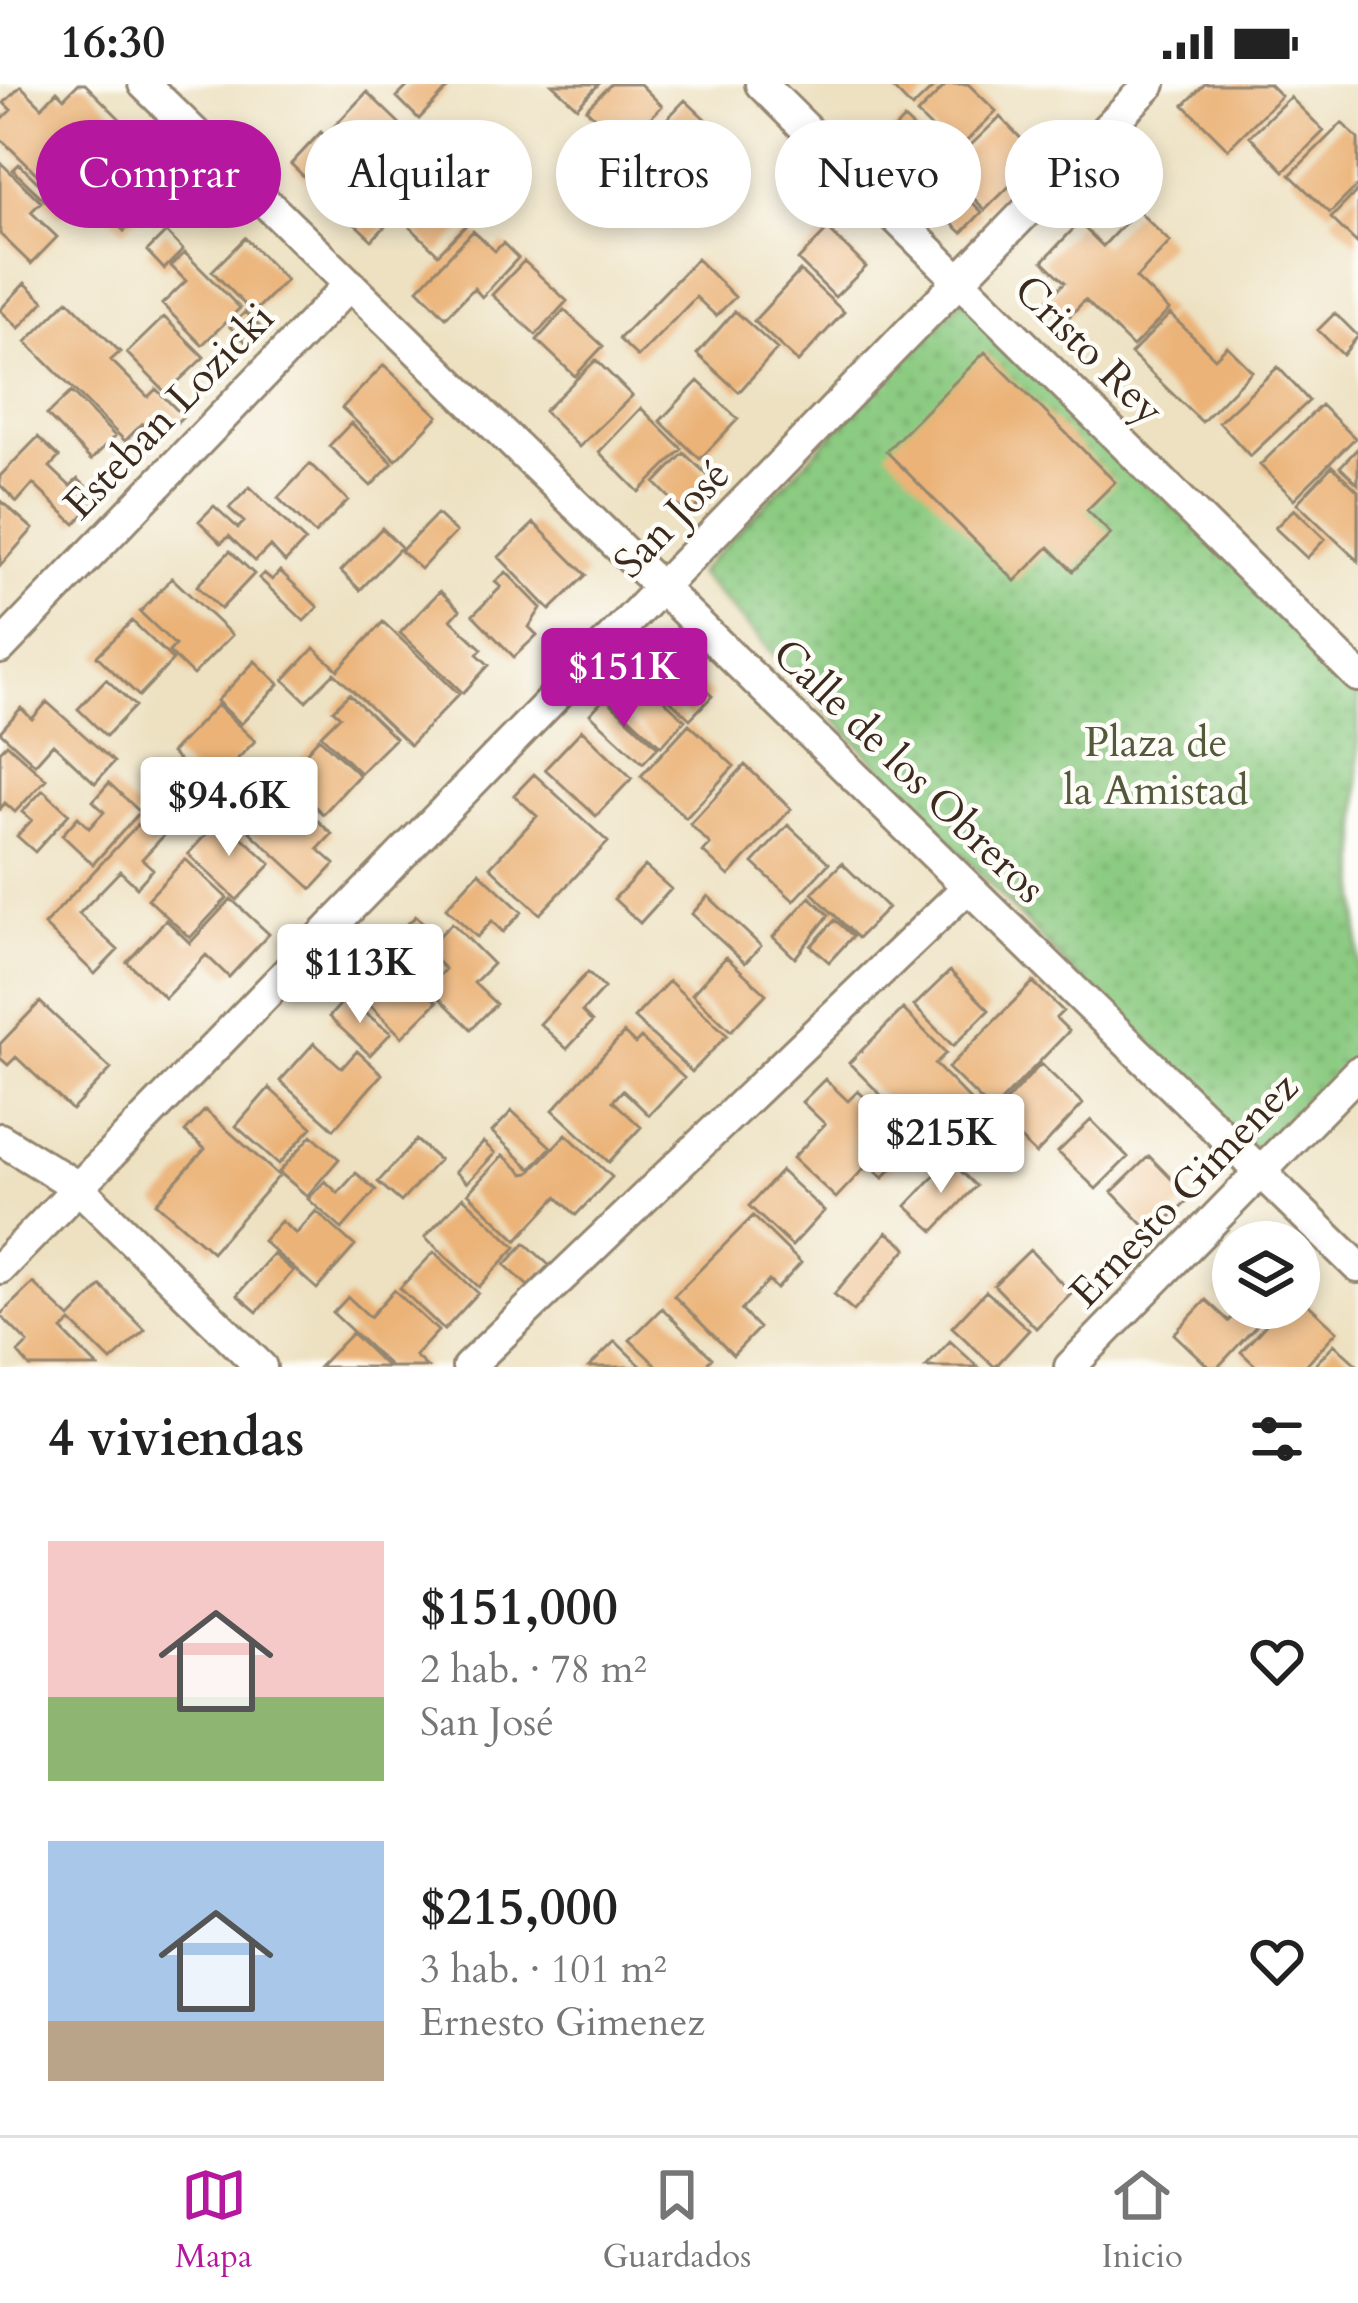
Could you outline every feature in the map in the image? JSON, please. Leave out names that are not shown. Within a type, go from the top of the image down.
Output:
[{"type":"street","name":"Calle de los Obreros","points":[[144,84],[1358,1267]]},
{"type":"street","name":"Cristo Rey","points":[[761,84],[1358,676]]},
{"type":"street","name":"San José","points":[[0,1268],[1150,84]]},
{"type":"street","name":"Esteban Lozicki","points":[[0,648],[350,284]]},
{"type":"street","points":[[468,1367],[968,887]]},
{"type":"street","name":"Ernesto Gimenez","points":[[1070,1367],[1358,1072]]},
{"type":"street","points":[[0,1139],[78,1187],[261,1367]]},
{"type":"green space","name":"Plaza de la Amistad","points":[[965,297],[1358,680],[1358,1072],[1259,1171],[698,573]]},
{"type":"building","points":[[78,84],[85,84],[121,120],[36,120],[36,173],[0,138],[0,121],[11,110],[4,103],[21,86],[42,107],[57,91],[64,98]]},
{"type":"building","points":[[410,84],[442,84],[447,89],[419,119],[397,97]]},
{"type":"building","points":[[552,84],[599,84],[577,107]]},
{"type":"building","points":[[611,84],[640,84],[662,106],[648,120],[598,120],[586,109]]},
{"type":"building","points":[[889,84],[937,84],[912,108]]},
{"type":"building","points":[[947,84],[968,84],[996,111],[981,126],[981,120],[923,120],[917,114]]},
{"type":"building","points":[[1205,84],[1269,84],[1281,96],[1228,149],[1184,105]]},
{"type":"building","points":[[367,92],[396,120],[340,120]]},
{"type":"building","points":[[1290,97],[1324,131],[1284,171],[1250,136]]},
{"type":"building","points":[[685,100],[706,120],[666,120]]},
{"type":"building","points":[[1000,117],[1005,122],[1005,190],[985,210],[981,206],[981,135]]},
{"type":"building","points":[[1342,123],[1358,139],[1358,185],[1330,213],[1290,175]]},
{"type":"building","points":[[305,149],[305,178],[291,164]]},
{"type":"building","points":[[0,162],[36,197],[31,212],[36,228],[48,228],[57,237],[31,264],[0,234]]},
{"type":"building","points":[[19,164],[36,181],[36,192],[13,170]]},
{"type":"building","points":[[1358,190],[1358,244],[1331,218]]},
{"type":"building","points":[[359,228],[384,228],[372,240]]},
{"type":"building","points":[[411,228],[463,228],[438,254]]},
{"type":"building","points":[[1074,228],[1084,228],[1103,246],[1120,228],[1156,228],[1170,242],[1136,278],[1169,310],[1133,347],[1085,300],[1065,321],[1045,302],[1065,282],[1043,261]]},
{"type":"building","points":[[828,229],[866,267],[835,297],[798,260]]},
{"type":"building","points":[[473,231],[495,251],[503,243],[518,258],[482,297],[474,288],[446,317],[418,289]]},
{"type":"building","points":[[166,232],[183,250],[164,269],[147,251]]},
{"type":"building","points":[[245,238],[286,280],[253,313],[212,271]]},
{"type":"building","points":[[185,253],[240,308],[202,345],[162,304],[186,281],[171,266]]},
{"type":"building","points":[[697,259],[735,297],[716,316],[696,297],[638,357],[619,339]]},
{"type":"building","points":[[524,261],[567,301],[536,335],[492,295]]},
{"type":"building","points":[[800,271],[844,312],[798,362],[754,321]]},
{"type":"building","points":[[25,283],[44,301],[19,328],[0,310]]},
{"type":"building","points":[[68,300],[120,352],[111,360],[148,397],[156,389],[183,416],[158,441],[142,424],[125,441],[26,342]]},
{"type":"building","points":[[564,310],[603,346],[575,376],[537,340]]},
{"type":"building","points":[[735,311],[777,349],[739,392],[697,354]]},
{"type":"building","points":[[245,312],[263,330],[248,344],[230,327]]},
{"type":"building","points":[[1335,313],[1358,336],[1343,355],[1318,330]]},
{"type":"building","points":[[1170,314],[1215,358],[1227,346],[1252,371],[1202,422],[1131,354]]},
{"type":"building","points":[[164,317],[204,357],[166,393],[127,353]]},
{"type":"building","points":[[985,352],[1115,482],[1087,510],[1111,534],[1073,571],[1049,547],[1015,581],[886,451]]},
{"type":"building","points":[[596,360],[632,396],[579,447],[544,411]]},
{"type":"building","points":[[384,365],[438,416],[396,460],[342,408]]},
{"type":"building","points":[[1278,367],[1309,401],[1250,456],[1219,422]]},
{"type":"building","points":[[698,381],[738,419],[700,459],[660,421]]},
{"type":"building","points":[[71,392],[115,436],[91,460],[47,415]]},
{"type":"building","points":[[1321,405],[1355,438],[1294,499],[1260,465]]},
{"type":"building","points":[[641,408],[682,449],[639,492],[599,452]]},
{"type":"building","points":[[351,423],[393,463],[371,486],[329,446]]},
{"type":"building","points":[[38,437],[59,457],[50,467],[70,486],[78,479],[99,499],[75,524],[33,484],[17,502],[0,485],[0,476]]},
{"type":"building","points":[[1358,448],[1358,484],[1340,467]]},
{"type":"building","points":[[684,453],[718,485],[688,516],[655,483]]},
{"type":"building","points":[[310,464],[348,500],[315,534],[278,498]]},
{"type":"building","points":[[1332,466],[1358,491],[1358,561],[1297,503]]},
{"type":"building","points":[[250,487],[305,541],[285,562],[270,546],[255,561],[229,536],[221,543],[199,521],[214,506],[238,528],[244,522],[229,508]]},
{"type":"building","points":[[0,500],[33,529],[0,566]]},
{"type":"building","points":[[1294,509],[1325,539],[1307,558],[1275,528]]},
{"type":"building","points":[[437,514],[456,532],[421,569],[401,551]]},
{"type":"building","points":[[534,523],[586,575],[550,610],[499,557]]},
{"type":"building","points":[[382,528],[401,547],[360,590],[341,571]]},
{"type":"building","points":[[230,551],[254,574],[221,609],[197,586]]},
{"type":"building","points":[[280,571],[318,607],[304,621],[259,578],[264,573],[272,580]]},
{"type":"building","points":[[506,572],[541,608],[529,627],[537,635],[514,657],[473,615],[501,587],[495,582]]},
{"type":"building","points":[[172,578],[232,635],[193,675],[169,652],[175,645],[140,612]]},
{"type":"building","points":[[440,591],[460,610],[451,620],[482,649],[477,654],[489,665],[463,693],[400,633]]},
{"type":"building","points":[[132,621],[173,660],[139,696],[97,656]]},
{"type":"building","points":[[383,622],[459,694],[410,745],[334,673],[306,701],[284,680],[314,648],[338,670]]},
{"type":"building","points":[[662,649],[712,696],[690,719],[640,672]]},
{"type":"building","points":[[255,661],[279,684],[241,724],[217,701]]},
{"type":"building","points":[[638,676],[685,720],[661,746],[613,702]]},
{"type":"building","points":[[106,679],[135,706],[106,736],[78,709]]},
{"type":"building","points":[[349,694],[395,738],[360,773],[321,735],[340,716],[333,710]]},
{"type":"building","points":[[605,698],[658,747],[643,763],[590,714]]},
{"type":"building","points":[[47,702],[114,762],[95,783],[53,744],[35,764],[0,732],[21,708],[32,719]]},
{"type":"building","points":[[217,705],[255,741],[208,789],[171,753]]},
{"type":"building","points":[[689,724],[734,766],[686,818],[641,776]]},
{"type":"building","points":[[582,730],[632,778],[596,816],[545,769]]},
{"type":"building","points":[[319,738],[359,775],[323,814],[284,777]]},
{"type":"building","points":[[7,744],[46,779],[15,812],[5,803],[0,809],[0,751]]},
{"type":"building","points":[[745,765],[791,809],[729,876],[703,852],[710,844],[690,824]]},
{"type":"building","points":[[534,774],[608,842],[540,914],[490,867],[537,816],[514,795]]},
{"type":"building","points":[[109,783],[140,812],[93,864],[62,835],[78,817],[89,828],[104,812],[93,801]]},
{"type":"building","points":[[43,790],[69,814],[35,852],[17,836],[32,820],[22,812]]},
{"type":"building","points":[[287,792],[332,834],[318,849],[335,864],[312,889],[250,832]]},
{"type":"building","points":[[164,796],[184,814],[142,859],[153,869],[137,887],[120,871],[79,914],[118,950],[95,974],[44,925]]},
{"type":"building","points":[[221,818],[271,864],[237,900],[188,854]]},
{"type":"building","points":[[788,825],[829,863],[794,901],[753,863]]},
{"type":"building","points":[[185,859],[227,898],[190,938],[148,899]]},
{"type":"building","points":[[842,863],[888,908],[858,938],[812,893]]},
{"type":"building","points":[[645,866],[671,889],[640,923],[614,899]]},
{"type":"building","points":[[479,872],[522,912],[503,932],[492,921],[477,937],[446,908]]},
{"type":"building","points":[[708,896],[761,946],[745,963],[692,914]]},
{"type":"building","points":[[810,897],[829,915],[795,958],[773,937]]},
{"type":"building","points":[[231,899],[269,934],[229,977],[206,955],[165,998],[127,962],[166,920],[190,943]]},
{"type":"building","points":[[416,916],[433,934],[408,960],[390,941]]},
{"type":"building","points":[[835,920],[853,936],[829,962],[811,946]]},
{"type":"building","points":[[452,923],[493,964],[474,983],[496,1004],[471,1029],[428,987],[445,969],[425,950]]},
{"type":"building","points":[[339,948],[372,982],[354,1000],[320,967]]},
{"type":"building","points":[[726,957],[766,994],[731,1031],[692,994]]},
{"type":"building","points":[[401,966],[437,1002],[402,1037],[366,1001]]},
{"type":"building","points":[[950,971],[989,1010],[953,1046],[914,1006]]},
{"type":"building","points":[[588,972],[604,988],[582,1012],[592,1022],[567,1049],[540,1024]]},
{"type":"building","points":[[669,981],[727,1035],[692,1072],[634,1018]]},
{"type":"building","points":[[1033,982],[1063,1011],[1056,1018],[1069,1031],[992,1111],[948,1068]]},
{"type":"building","points":[[346,998],[391,1033],[370,1055],[329,1017]]},
{"type":"building","points":[[40,1002],[111,1069],[72,1110],[16,1057],[8,1065],[0,1058],[0,1044]]},
{"type":"building","points":[[903,1009],[946,1053],[935,1064],[970,1100],[928,1142],[849,1063]]},
{"type":"building","points":[[624,1033],[635,1044],[641,1038],[684,1078],[649,1115],[623,1090],[613,1101],[641,1127],[609,1162],[553,1110]]},
{"type":"building","points":[[314,1043],[342,1068],[357,1051],[382,1074],[334,1129],[280,1081]]},
{"type":"building","points":[[1041,1064],[1083,1104],[1036,1154],[994,1114]]},
{"type":"building","points":[[825,1079],[848,1101],[858,1091],[900,1131],[885,1146],[899,1160],[883,1178],[868,1164],[836,1198],[793,1158],[825,1124],[802,1102]]},
{"type":"building","points":[[269,1088],[312,1127],[279,1164],[236,1126]]},
{"type":"building","points":[[205,1110],[279,1176],[212,1252],[156,1203],[205,1149],[185,1132]]},
{"type":"building","points":[[512,1111],[551,1147],[531,1169],[492,1132]]},
{"type":"building","points":[[1091,1120],[1128,1157],[1096,1189],[1058,1152]]},
{"type":"building","points":[[566,1134],[612,1177],[576,1215],[557,1197],[517,1240],[468,1193],[503,1155],[524,1174],[529,1173]]},
{"type":"building","points":[[312,1135],[339,1159],[307,1196],[279,1172]]},
{"type":"building","points":[[416,1140],[439,1160],[401,1202],[378,1182]]},
{"type":"building","points":[[483,1142],[495,1153],[467,1183],[455,1172]]},
{"type":"building","points":[[1149,1156],[1190,1198],[1152,1234],[1112,1192]]},
{"type":"building","points":[[949,1160],[976,1186],[934,1231],[906,1206]]},
{"type":"building","points":[[781,1171],[824,1211],[792,1246],[749,1206]]},
{"type":"building","points":[[356,1173],[376,1190],[342,1229],[308,1199],[325,1181],[338,1193]]},
{"type":"building","points":[[463,1197],[516,1247],[479,1287],[425,1237]]},
{"type":"building","points":[[316,1211],[355,1246],[317,1289],[263,1241],[281,1221],[296,1234]]},
{"type":"building","points":[[753,1216],[801,1263],[777,1289],[769,1281],[741,1310],[759,1328],[733,1355],[674,1296]]},
{"type":"building","points":[[887,1232],[907,1248],[854,1311],[834,1294]]},
{"type":"building","points":[[525,1243],[549,1265],[528,1286],[505,1265]]},
{"type":"building","points":[[1030,1250],[1071,1293],[1036,1328],[994,1285]]},
{"type":"building","points":[[434,1252],[478,1293],[444,1330],[400,1288]]},
{"type":"building","points":[[273,1254],[293,1271],[257,1312],[237,1295]]},
{"type":"building","points":[[33,1283],[70,1318],[101,1286],[145,1330],[111,1361],[71,1322],[62,1330],[98,1367],[30,1367],[18,1353],[28,1343],[0,1315]]},
{"type":"building","points":[[394,1290],[438,1331],[415,1356],[427,1367],[391,1367],[333,1313],[348,1297],[370,1317]]},
{"type":"building","points":[[986,1291],[1029,1330],[995,1367],[952,1327]]},
{"type":"building","points":[[1206,1300],[1212,1305],[1212,1329],[1253,1329],[1218,1367],[1209,1367],[1174,1334]]},
{"type":"building","points":[[662,1308],[712,1358],[704,1367],[658,1367],[630,1340]]},
{"type":"building","points":[[1320,1315],[1337,1331],[1304,1367],[1257,1367],[1241,1352],[1262,1329],[1320,1329]]},
{"type":"building","points":[[352,1333],[387,1367],[319,1367]]},
{"type":"building","points":[[615,1341],[642,1367],[589,1367]]},
{"type":"building","points":[[950,1341],[978,1367],[926,1367]]},
{"type":"building","points":[[1334,1344],[1358,1366],[1358,1367],[1313,1367]]}]
